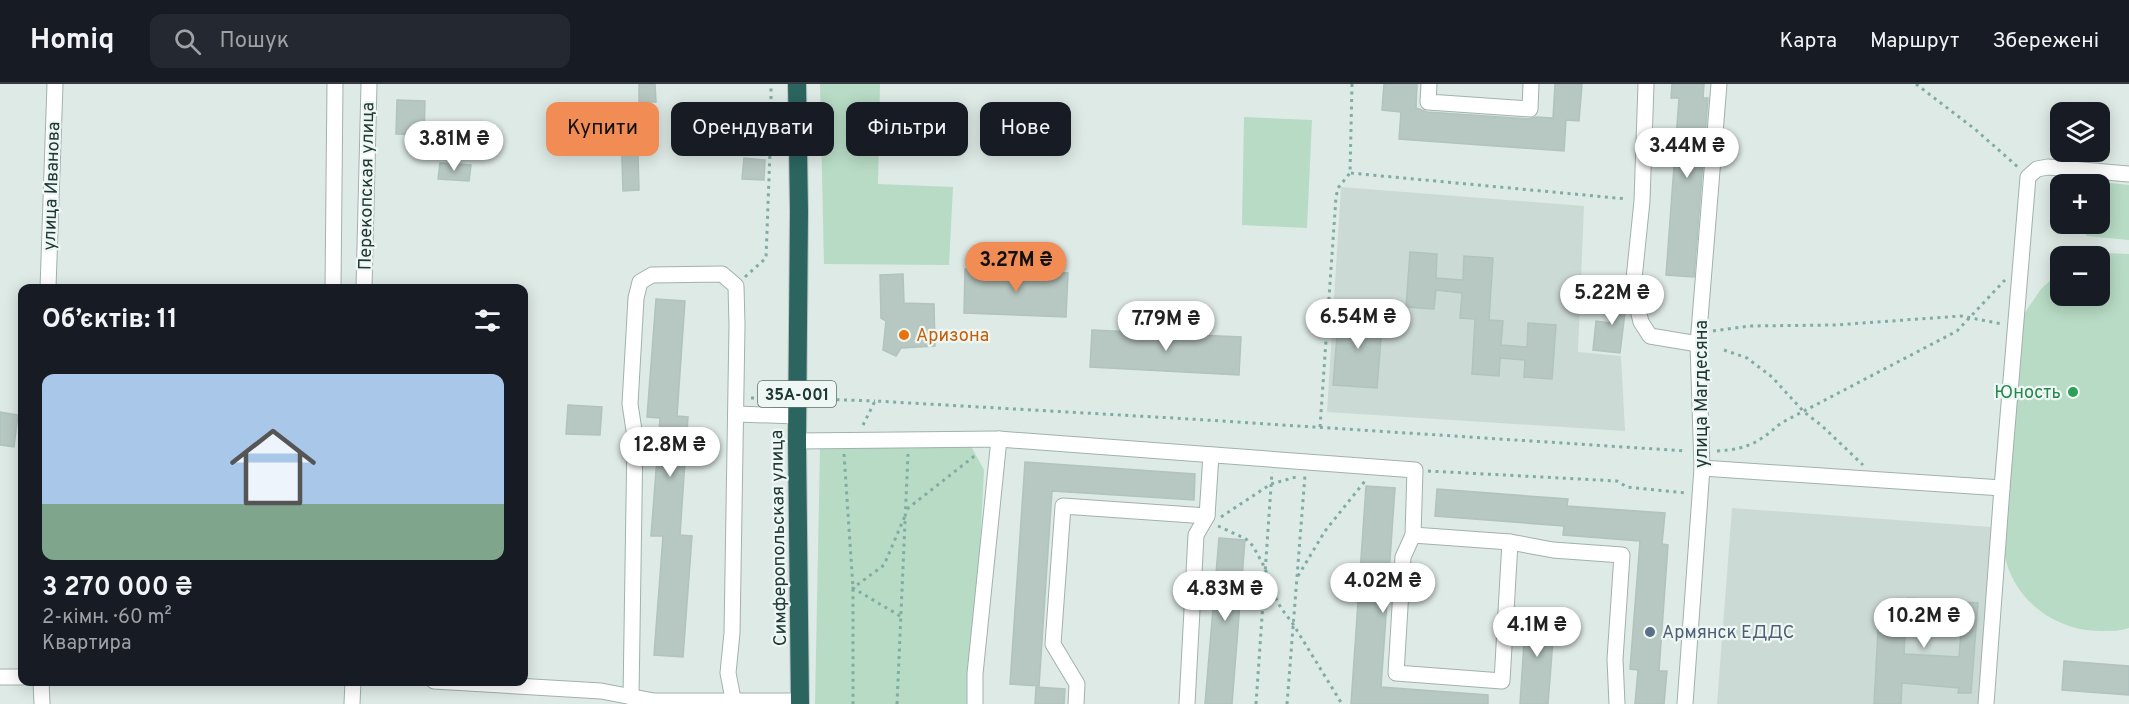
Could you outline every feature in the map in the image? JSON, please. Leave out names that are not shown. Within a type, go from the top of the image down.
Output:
[{"type":"highway","name":"Симферопольская улица","points":[[797,84],[800,703]]},
{"type":"street","name":"улица Иванова","points":[[48,284],[55,84]]},
{"type":"street","name":"Перекопская улица","points":[[333,284],[335,84]]},
{"type":"street","name":"Перекопская улица","points":[[364,284],[369,84]]},
{"type":"street","points":[[1429,84],[1428,102],[1530,109],[1531,84]]},
{"type":"street","points":[[1646,84],[1642,201],[1634,279],[1636,302],[1641,322],[1650,336],[1699,338]]},
{"type":"street","name":"улица Магдесяна","points":[[1685,704],[1702,468],[1699,338],[1719,84]]},
{"type":"street","points":[[1986,704],[2028,177],[2037,169],[2048,167],[2129,174]]},
{"type":"street","points":[[630,697],[635,436],[630,405],[636,298],[640,282],[652,275],[722,274],[736,286],[732,633],[728,673],[734,703]]},
{"type":"street","points":[[736,414],[797,416]]},
{"type":"street","points":[[797,441],[999,439],[1415,470],[1413,535],[1403,557],[1396,673],[1502,681],[1510,542]]},
{"type":"street","points":[[975,704],[975,674],[999,439]]},
{"type":"street","points":[[1187,704],[1196,535],[1211,521],[1211,455]]},
{"type":"street","points":[[1702,468],[2002,488]]},
{"type":"street","points":[[1076,704],[1077,684],[1053,644],[1063,506],[1211,521]]},
{"type":"street","points":[[1413,535],[1510,542],[1553,550],[1622,555],[1615,659],[1617,704]]},
{"type":"street","points":[[0,677],[18,677]]},
{"type":"street","points":[[41,686],[42,704]]},
{"type":"street","points":[[352,704],[354,686]]},
{"type":"street","points":[[518,686],[601,691],[654,702],[717,700],[734,703],[800,703]]},
{"type":"path","points":[[1320,427],[1336,197],[1338,188],[1350,172],[1352,84]]},
{"type":"path","points":[[1916,84],[1976,130],[2028,177]]},
{"type":"path","points":[[1350,172],[1642,201]]},
{"type":"path","points":[[853,704],[853,588],[844,451],[851,451],[875,401],[1320,427],[1702,453],[1741,449],[1763,439],[1781,423],[1957,332],[2008,277],[2021,257]]},
{"type":"path","points":[[1699,338],[1750,327],[1836,325],[1970,317],[2002,324],[2015,331]]},
{"type":"path","points":[[1724,350],[1747,358],[1778,383],[1804,412],[1861,462],[1876,480]]},
{"type":"path","points":[[853,588],[884,565],[897,539],[907,509],[981,451],[970,451]]},
{"type":"path","points":[[897,453],[908,453],[897,704]]},
{"type":"path","points":[[1415,470],[1617,481],[1627,487],[1700,495]]},
{"type":"path","points":[[1256,704],[1272,472]]},
{"type":"path","points":[[1283,473],[1315,476]]},
{"type":"path","points":[[1211,521],[1271,484],[1305,475]]},
{"type":"path","points":[[1287,704],[1305,475]]},
{"type":"path","points":[[1356,479],[1375,480]]},
{"type":"path","points":[[1297,579],[1325,531],[1366,480]]},
{"type":"path","points":[[1211,521],[1246,539],[1253,546],[1266,568],[1272,591],[1281,608],[1342,704]]},
{"type":"path","points":[[853,588],[900,616]]},
{"type":"shaded area","points":[[1341,187],[1584,206],[1578,352],[1621,356],[1625,431],[1327,412]]},
{"type":"shaded area","points":[[1732,508],[1991,527],[1986,597],[1983,704],[1717,704]]},
{"type":"green space","points":[[820,84],[880,84],[880,102],[846,102],[846,156],[879,156],[878,184],[953,187],[949,265],[824,264],[822,156],[834,156],[834,102],[820,102]]},
{"type":"green space","points":[[1244,117],[1312,120],[1307,228],[1242,225]]},
{"type":"green space","points":[[2110,183],[2129,185],[2129,240],[2086,236],[2086,234],[2110,234]]},
{"type":"green space","name":"Юность","points":[[2110,253],[2129,254],[2129,628],[2084,630],[2052,618],[2026,598],[2016,584],[2004,552],[2024,314],[2041,289],[2050,281],[2050,306],[2110,306]]},
{"type":"green space","points":[[971,446],[984,470],[972,704],[815,704],[820,449]]},
{"type":"building","points":[[639,84],[655,84],[656,102],[639,102]]},
{"type":"building","points":[[1384,84],[1417,84],[1416,108],[1427,112],[1529,119],[1553,118],[1555,84],[1582,84],[1579,121],[1566,120],[1564,151],[1399,139],[1401,112],[1382,110]]},
{"type":"building","points":[[1672,84],[1704,84],[1703,98],[1708,98],[1694,277],[1666,275],[1679,98],[1671,98]]},
{"type":"building","points":[[397,100],[425,101],[424,135],[396,134]]},
{"type":"building","points":[[622,156],[638,156],[639,190],[623,191]]},
{"type":"building","points":[[744,158],[765,160],[764,180],[742,179]]},
{"type":"building","points":[[440,163],[471,165],[469,181],[438,179]]},
{"type":"building","points":[[1410,252],[1437,254],[1436,278],[1463,280],[1464,256],[1493,258],[1489,320],[1503,321],[1501,345],[1527,347],[1528,323],[1556,325],[1552,379],[1524,377],[1525,360],[1500,358],[1499,376],[1472,374],[1475,319],[1460,318],[1462,293],[1436,290],[1434,309],[1406,307]]},
{"type":"building","points":[[965,269],[1068,273],[1066,317],[964,313]]},
{"type":"building","points":[[903,274],[904,303],[934,304],[935,346],[901,348],[896,356],[883,350],[886,321],[881,318],[880,275]]},
{"type":"building","points":[[1613,290],[1625,291],[1626,304],[1620,353],[1593,350],[1596,321],[1610,323]]},
{"type":"building","points":[[656,299],[685,301],[677,416],[688,417],[680,535],[692,536],[683,657],[654,655],[663,536],[651,536],[660,418],[647,417]]},
{"type":"building","points":[[1339,311],[1383,314],[1377,388],[1333,385]]},
{"type":"building","points":[[1092,330],[1241,337],[1239,375],[1090,367]]},
{"type":"building","points":[[568,405],[602,407],[600,435],[566,434]]},
{"type":"building","points":[[0,412],[18,415],[14,447],[0,445]]},
{"type":"building","points":[[1025,462],[1195,474],[1194,500],[1052,491],[1039,686],[1010,684]]},
{"type":"building","points":[[1366,486],[1395,488],[1381,687],[1488,695],[1488,704],[1351,704]]},
{"type":"building","points":[[1437,489],[1568,499],[1567,506],[1665,513],[1662,544],[1668,545],[1659,671],[1667,671],[1664,704],[1635,704],[1638,670],[1630,669],[1640,541],[1563,535],[1564,526],[1435,516]]},
{"type":"building","points":[[1219,538],[1245,540],[1232,704],[1205,704]]},
{"type":"building","points":[[1908,598],[1978,603],[1971,693],[1958,693],[1959,688],[1902,683],[1901,704],[1874,704],[1879,613],[1906,615],[1904,654],[1959,657],[1961,630],[1907,626]]},
{"type":"building","points":[[1526,612],[1555,614],[1548,704],[1520,704]]},
{"type":"building","points":[[2064,661],[2129,666],[2129,695],[2062,690]]},
{"type":"building","points":[[1036,687],[1065,689],[1064,704],[1035,704]]},
{"type":"place","name":"Аризона","points":[[904,335]]},
{"type":"place","name":"Юность","points":[[2073,392]]},
{"type":"place","name":"Армянск ЕДДС","points":[[1650,632]]}]
